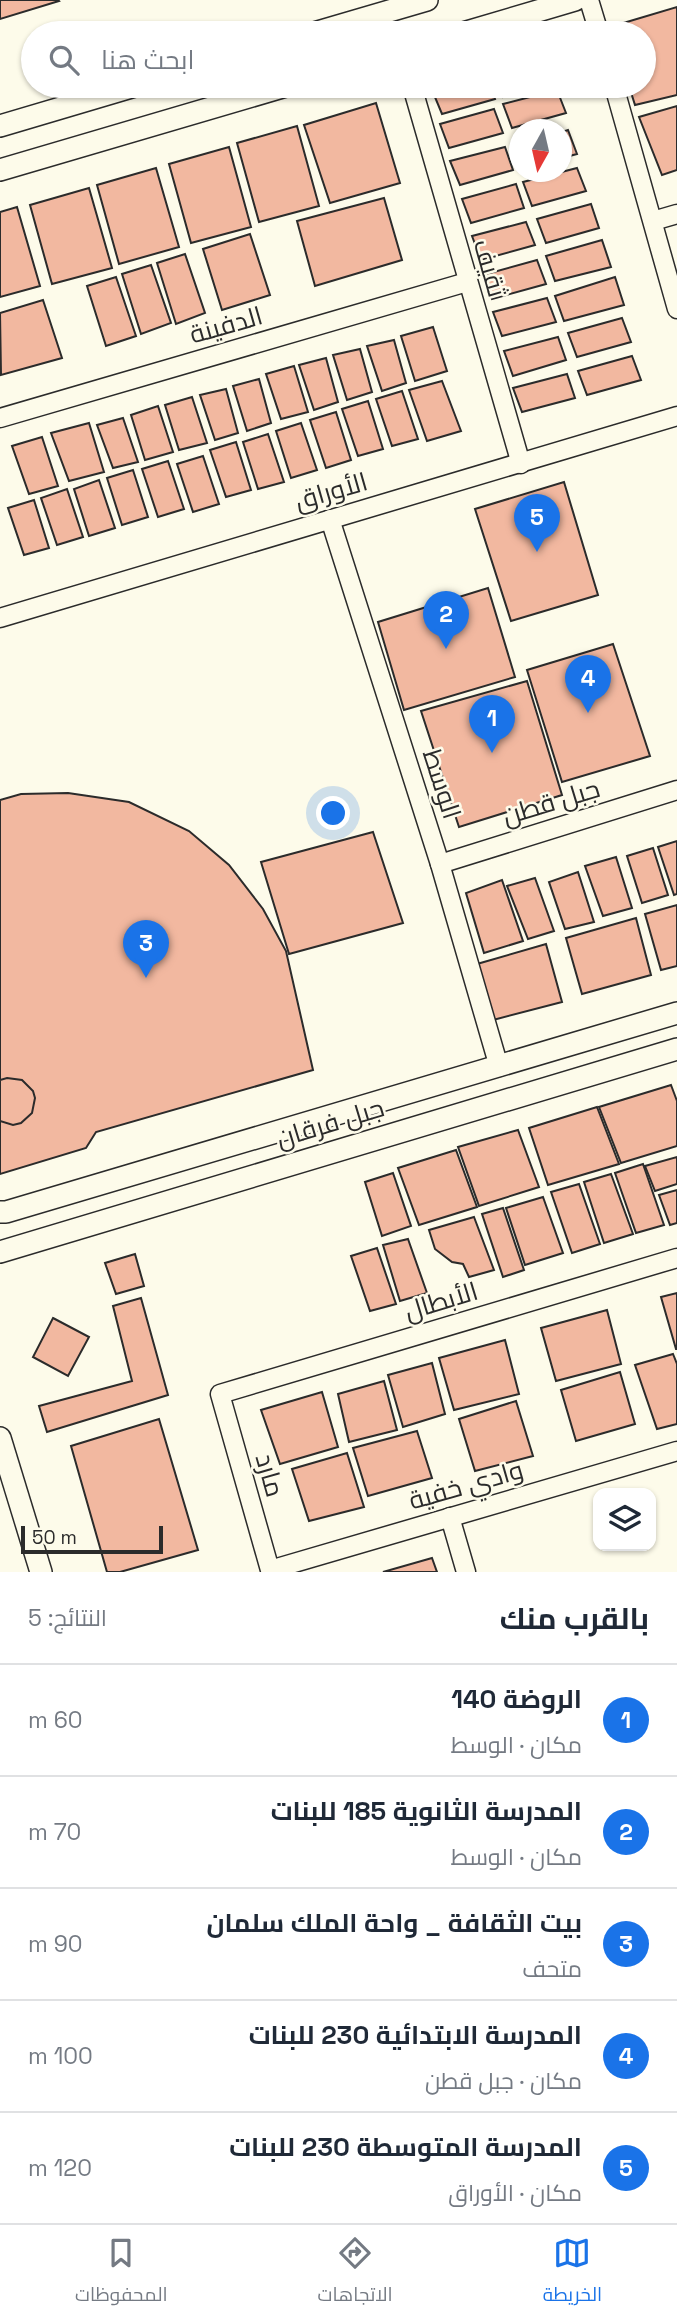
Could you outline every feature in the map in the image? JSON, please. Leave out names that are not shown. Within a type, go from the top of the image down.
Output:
[{"type":"street","points":[[355,21],[427,0]]},
{"type":"street","points":[[504,21],[575,0]]},
{"type":"street","points":[[589,0],[595,21]]},
{"type":"street","points":[[0,125],[93,98]]},
{"type":"street","points":[[0,170],[245,98]]},
{"type":"street","name":"ثقيف","points":[[415,98],[521,464]]},
{"type":"street","points":[[617,98],[677,309]]},
{"type":"street","points":[[653,221],[677,214]]},
{"type":"street","name":"الدفينة","points":[[0,418],[467,282]]},
{"type":"street","name":"الأوراق","points":[[0,618],[677,416]]},
{"type":"street","name":"الوسط","points":[[330,519],[440,864],[499,1067]]},
{"type":"street","name":"جبل قطن","points":[[440,864],[677,790]]},
{"type":"street","name":"جبل فرقان","points":[[2,1213],[677,1013]]},
{"type":"street","name":"جبل فرقان","points":[[0,1252],[677,1049]]},
{"type":"street","points":[[0,1247],[25,1244]]},
{"type":"street","name":"الأبطال","points":[[220,1394],[677,1258]]},
{"type":"street","name":"مارد","points":[[220,1394],[270,1570]]},
{"type":"street","points":[[0,1438],[41,1572]]},
{"type":"street","name":"وادي خفية","points":[[270,1570],[677,1451]]},
{"type":"street","points":[[450,1517],[466,1572]]},
{"type":"building","points":[[0,0],[58,0],[59,1],[0,19]]},
{"type":"building","points":[[677,7],[677,95],[635,105],[633,98],[656,98],[656,21],[630,21]]},
{"type":"building","points":[[435,98],[495,99],[442,114]]},
{"type":"building","points":[[526,98],[560,98],[566,113],[544,119],[509,120],[503,104]]},
{"type":"building","points":[[376,103],[400,183],[330,203],[304,125]]},
{"type":"building","points":[[677,106],[677,170],[662,175],[639,117]]},
{"type":"building","points":[[494,109],[503,133],[449,148],[440,124]]},
{"type":"building","points":[[297,126],[319,206],[259,222],[237,143]]},
{"type":"building","points":[[572,141],[577,154],[572,155]]},
{"type":"building","points":[[229,147],[251,227],[191,243],[169,164]]},
{"type":"building","points":[[505,147],[509,171],[460,185],[450,161]]},
{"type":"building","points":[[156,168],[179,247],[119,264],[97,185]]},
{"type":"building","points":[[577,168],[586,191],[532,206],[523,182],[572,182],[572,169]]},
{"type":"building","points":[[516,184],[524,208],[471,223],[462,199]]},
{"type":"building","points":[[89,188],[112,268],[52,284],[30,205]]},
{"type":"building","points":[[384,198],[402,260],[315,286],[297,221]]},
{"type":"building","points":[[591,204],[599,228],[546,243],[537,219]]},
{"type":"building","points":[[17,207],[40,286],[0,297],[0,212]]},
{"type":"building","points":[[526,222],[535,245],[481,260],[472,236]]},
{"type":"building","points":[[250,234],[270,295],[222,310],[203,249]]},
{"type":"building","points":[[602,240],[611,267],[555,281],[546,256]]},
{"type":"building","points":[[185,254],[205,313],[176,324],[157,263]]},
{"type":"building","points":[[537,260],[546,284],[492,299],[483,275]]},
{"type":"building","points":[[151,265],[171,323],[141,334],[122,274]]},
{"type":"building","points":[[116,277],[136,336],[106,346],[87,286]]},
{"type":"building","points":[[615,277],[624,305],[564,321],[555,296]]},
{"type":"building","points":[[547,298],[556,322],[502,336],[493,312]]},
{"type":"building","points":[[43,300],[62,358],[1,375],[0,313]]},
{"type":"building","points":[[622,318],[631,342],[577,357],[568,333]]},
{"type":"building","points":[[433,327],[447,371],[415,381],[401,336]]},
{"type":"building","points":[[558,337],[566,360],[513,376],[504,351]]},
{"type":"building","points":[[394,340],[406,383],[382,391],[367,346]]},
{"type":"building","points":[[360,349],[372,392],[347,400],[333,355]]},
{"type":"building","points":[[632,356],[641,380],[587,395],[578,371]]},
{"type":"building","points":[[326,358],[338,402],[314,410],[299,365]]},
{"type":"building","points":[[294,366],[308,412],[281,419],[266,374]]},
{"type":"building","points":[[567,374],[575,398],[522,412],[513,388]]},
{"type":"building","points":[[259,379],[271,423],[247,431],[233,386]]},
{"type":"building","points":[[442,381],[461,431],[427,441],[409,390]]},
{"type":"building","points":[[226,389],[238,433],[215,440],[200,395]]},
{"type":"building","points":[[402,391],[418,439],[392,446],[376,399]]},
{"type":"building","points":[[192,397],[207,443],[179,450],[165,405]]},
{"type":"building","points":[[368,401],[383,449],[358,456],[342,409]]},
{"type":"building","points":[[158,406],[173,452],[145,460],[131,415]]},
{"type":"building","points":[[336,412],[351,460],[326,468],[310,420]]},
{"type":"building","points":[[123,418],[138,462],[113,468],[97,425]]},
{"type":"building","points":[[89,423],[104,472],[69,481],[51,433]]},
{"type":"building","points":[[301,423],[317,470],[291,478],[276,431]]},
{"type":"building","points":[[268,434],[284,482],[258,489],[243,442]]},
{"type":"building","points":[[42,437],[58,486],[29,494],[12,446]]},
{"type":"building","points":[[236,442],[251,490],[226,497],[210,450]]},
{"type":"building","points":[[203,456],[219,504],[193,512],[177,464]]},
{"type":"building","points":[[168,461],[184,509],[158,517],[142,469]]},
{"type":"building","points":[[133,470],[148,517],[122,525],[107,478]]},
{"type":"building","points":[[99,480],[115,528],[89,536],[74,489]]},
{"type":"building","points":[[564,482],[598,595],[511,621],[475,509]]},
{"type":"building","points":[[67,489],[83,537],[57,545],[41,498]]},
{"type":"building","points":[[34,500],[49,548],[24,555],[8,508]]},
{"type":"building","points":[[488,588],[515,677],[404,710],[378,622]]},
{"type":"building","points":[[613,644],[650,756],[562,782],[527,670]]},
{"type":"building","points":[[527,681],[562,795],[459,827],[421,711]]},
{"type":"building","points":[[68,793],[129,802],[189,831],[229,865],[263,909],[286,951],[313,1070],[96,1132],[86,1148],[0,1174],[0,800],[21,794]]},
{"type":"building","points":[[373,832],[403,923],[289,954],[261,862]]},
{"type":"building","points":[[677,841],[677,894],[674,895],[658,847]]},
{"type":"building","points":[[653,848],[668,895],[642,903],[627,856]]},
{"type":"building","points":[[616,857],[632,908],[603,916],[585,866]]},
{"type":"building","points":[[578,872],[594,922],[565,929],[549,882]]},
{"type":"building","points":[[535,878],[554,931],[528,939],[507,886]]},
{"type":"building","points":[[502,880],[523,941],[484,953],[466,893]]},
{"type":"building","points":[[677,905],[677,966],[661,970],[645,914]]},
{"type":"building","points":[[636,918],[651,975],[582,994],[566,938]]},
{"type":"building","points":[[546,944],[562,1002],[493,1020],[477,964]]},
{"type":"building","points":[[0,1080],[22,1080],[33,1091],[35,1098],[32,1113],[21,1123],[13,1125],[0,1121]]},
{"type":"building","points":[[671,1085],[677,1101],[677,1146],[621,1163],[599,1107]]},
{"type":"building","points":[[597,1107],[619,1164],[548,1185],[529,1128]]},
{"type":"building","points":[[518,1130],[539,1187],[479,1206],[458,1147]]},
{"type":"building","points":[[456,1150],[477,1207],[419,1225],[398,1168]]},
{"type":"building","points":[[677,1157],[677,1184],[655,1191],[645,1166]]},
{"type":"building","points":[[643,1164],[664,1225],[636,1233],[615,1173]]},
{"type":"building","points":[[393,1173],[411,1226],[382,1236],[365,1182]]},
{"type":"building","points":[[611,1174],[633,1234],[604,1243],[584,1182]]},
{"type":"building","points":[[579,1184],[600,1244],[572,1253],[551,1192]]},
{"type":"building","points":[[677,1190],[677,1223],[670,1225],[659,1195]]},
{"type":"building","points":[[543,1197],[563,1253],[525,1265],[506,1208]]},
{"type":"building","points":[[503,1208],[524,1270],[503,1277],[482,1214]]},
{"type":"building","points":[[474,1217],[494,1270],[469,1277],[463,1264],[452,1262],[435,1249],[429,1230]]},
{"type":"building","points":[[408,1239],[427,1293],[400,1301],[383,1245]]},
{"type":"building","points":[[377,1248],[396,1304],[370,1311],[351,1256]]},
{"type":"building","points":[[135,1254],[144,1286],[116,1294],[105,1263]]},
{"type":"building","points":[[677,1293],[677,1349],[676,1349],[661,1297]]},
{"type":"building","points":[[141,1298],[168,1395],[47,1432],[39,1406],[132,1381],[113,1306]]},
{"type":"building","points":[[607,1310],[621,1364],[556,1381],[541,1328]]},
{"type":"building","points":[[53,1318],[89,1337],[68,1376],[33,1357]]},
{"type":"building","points":[[505,1340],[519,1394],[454,1410],[439,1358]]},
{"type":"building","points":[[673,1354],[677,1364],[677,1424],[657,1429],[635,1365]]},
{"type":"building","points":[[432,1363],[445,1414],[403,1427],[388,1375]]},
{"type":"building","points":[[620,1372],[635,1424],[576,1441],[561,1390]]},
{"type":"building","points":[[384,1381],[397,1430],[349,1442],[338,1394]]},
{"type":"building","points":[[322,1392],[338,1447],[280,1464],[261,1410]]},
{"type":"building","points":[[516,1401],[533,1456],[475,1471],[459,1419]]},
{"type":"building","points":[[159,1419],[198,1550],[120,1572],[107,1572],[71,1446]]},
{"type":"building","points":[[417,1431],[432,1478],[368,1496],[353,1448]]},
{"type":"building","points":[[347,1453],[364,1507],[309,1521],[292,1469]]},
{"type":"building","points":[[432,1558],[437,1572],[383,1572]]},
{"type":"place","name":"المدرسة المتوسطة 230 للبنات","points":[[537,552]]},
{"type":"place","name":"المدرسة الثانوية 185 للبنات","points":[[446,649]]},
{"type":"place","name":"المدرسة الابتدائية 230 للبنات","points":[[588,713]]},
{"type":"place","name":"الروضة 140","points":[[492,753]]},
{"type":"place","name":"بيت الثقافة _ واحة الملك سلمان","points":[[146,978]]}]
